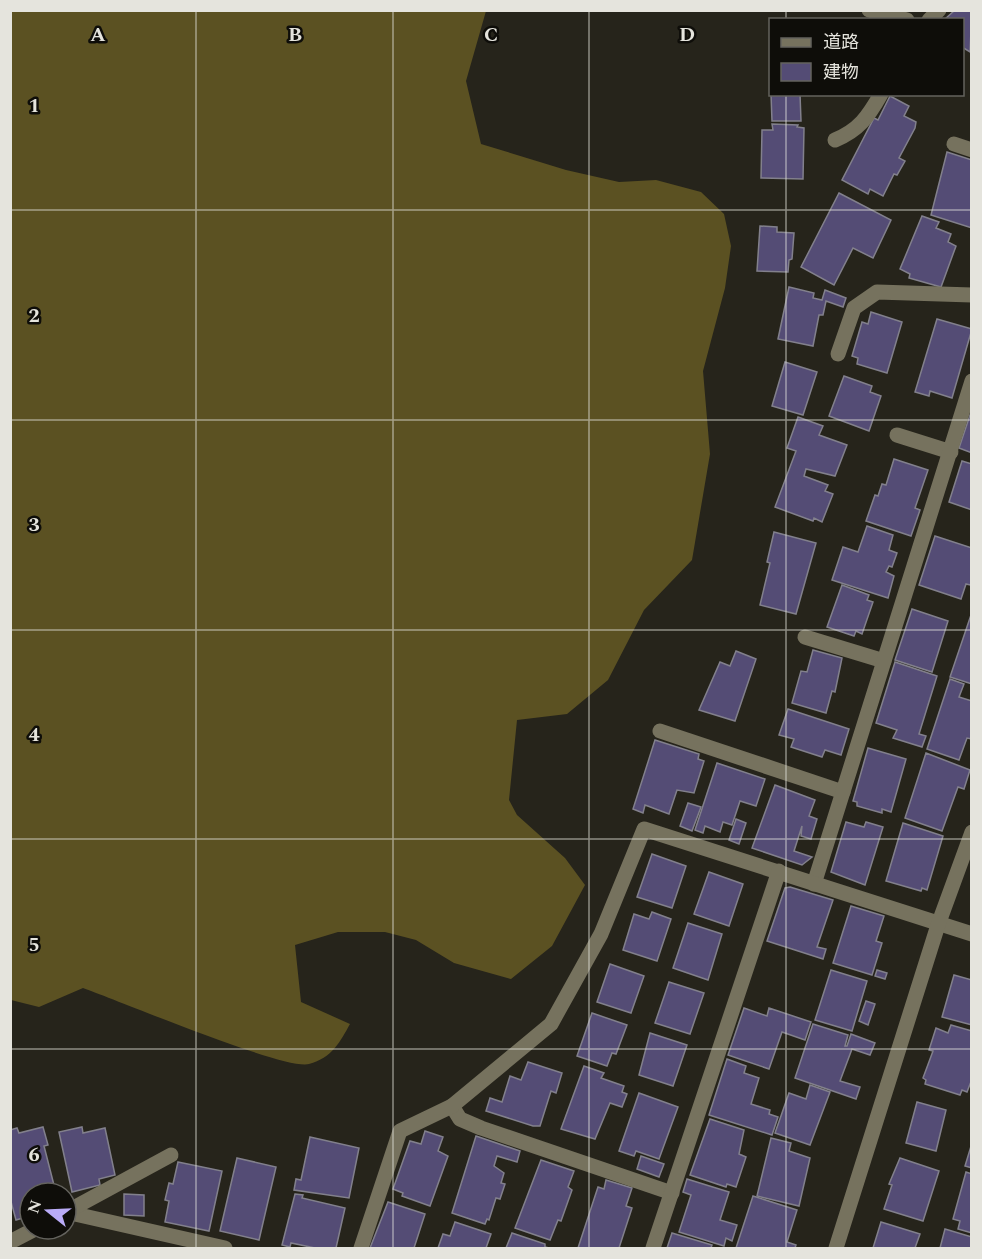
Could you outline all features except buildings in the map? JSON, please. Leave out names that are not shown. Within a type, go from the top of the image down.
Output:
[{"type":"street","points":[[869,10],[899,18]]},
{"type":"street","points":[[835,140],[858,129],[868,118],[880,96]]},
{"type":"street","points":[[954,144],[972,150]]},
{"type":"street","points":[[838,354],[854,308],[877,292],[972,295]]},
{"type":"street","points":[[814,884],[972,381]]},
{"type":"street","points":[[897,435],[951,452]]},
{"type":"street","points":[[805,637],[884,661]]},
{"type":"street","points":[[660,731],[843,792]]},
{"type":"street","points":[[361,1248],[400,1131],[452,1106],[551,1024],[601,934],[644,829],[972,934]]},
{"type":"street","points":[[836,1248],[938,925],[972,832]]},
{"type":"street","points":[[653,1248],[779,872]]},
{"type":"street","points":[[452,1106],[460,1119],[482,1128],[672,1193]]},
{"type":"street","points":[[78,1205],[171,1155]]},
{"type":"street","points":[[78,1215],[225,1248]]},
{"type":"shaded area","points":[[11,10],[486,11],[466,81],[481,144],[566,170],[619,182],[656,180],[701,192],[724,214],[731,246],[725,288],[703,371],[710,454],[692,560],[644,610],[608,680],[567,714],[517,720],[509,800],[517,815],[565,858],[585,885],[552,946],[511,979],[454,963],[416,940],[385,932],[338,932],[295,945],[301,1002],[350,1024],[339,1043],[324,1058],[309,1064],[269,1057],[236,1046],[83,988],[39,1007],[11,1000]]}]
